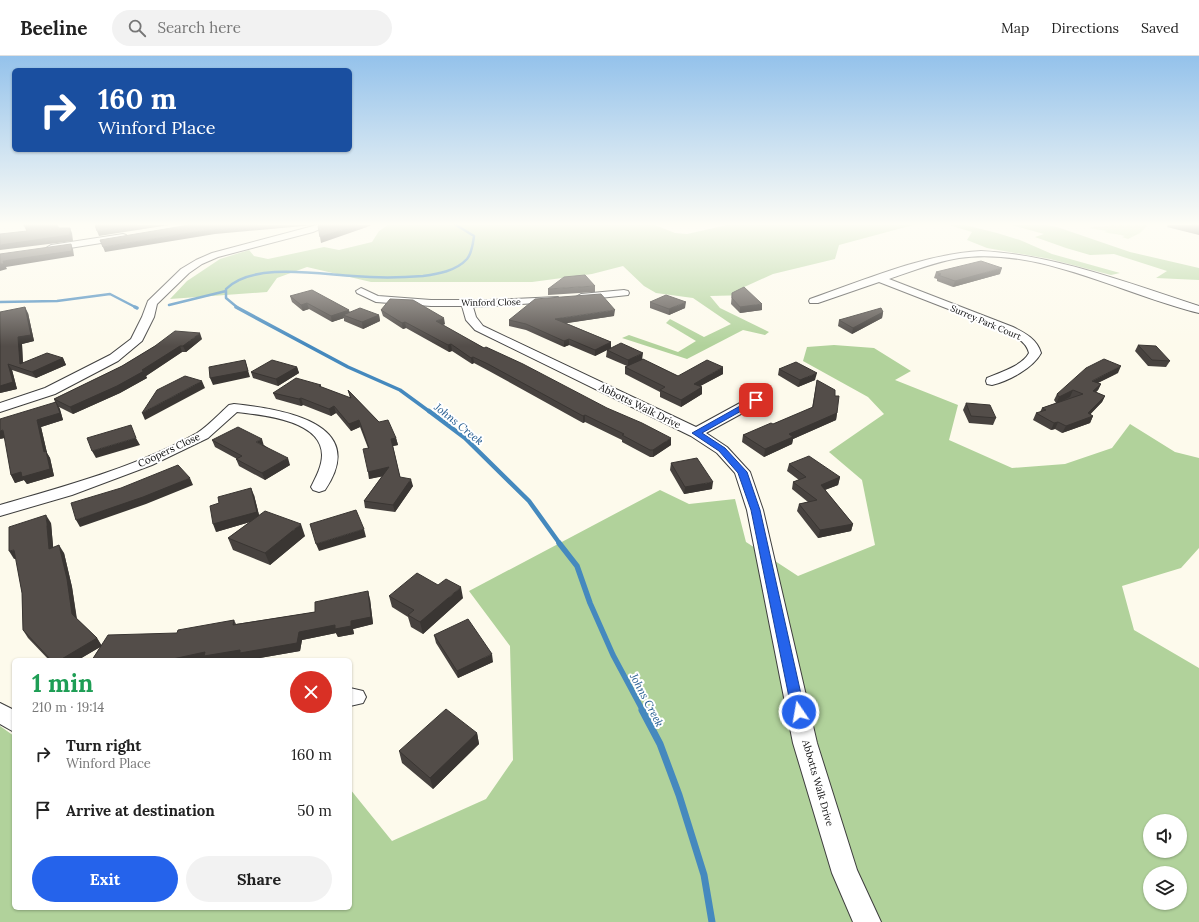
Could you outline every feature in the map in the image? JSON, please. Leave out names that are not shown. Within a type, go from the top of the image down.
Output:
[{"type":"street","points":[[0,408],[50,391],[114,358],[136,341],[148,317],[152,302],[185,271],[194,265]]},
{"type":"street","points":[[814,301],[921,265]]},
{"type":"street","points":[[1054,265],[1199,310]]},
{"type":"street","name":"Surrey Park Court","points":[[880,279],[1009,329],[1027,339],[1035,350],[1036,355],[1034,359],[1028,364],[992,381]]},
{"type":"street","name":"Winford Close","points":[[361,291],[381,300],[431,303],[525,302],[624,293]]},
{"type":"street","name":"Abbotts Walk Drive","points":[[467,303],[468,315],[472,322],[479,328],[696,433],[722,450],[742,472],[756,510],[805,743],[845,874],[867,922]]},
{"type":"street","points":[[696,433],[756,400]]},
{"type":"street","name":"Coopers Close","points":[[0,511],[66,491],[147,462],[203,435],[234,408],[284,416],[303,422],[320,432],[328,443],[329,454],[327,470],[319,488]]},
{"type":"street","points":[[0,712],[12,721]]},
{"type":"green space","points":[[210,265],[808,265],[773,274],[742,288],[749,295],[710,296],[720,308],[769,332],[765,335],[743,330],[687,359],[622,338],[629,335],[678,352],[696,341],[666,323],[670,319],[704,337],[731,324],[693,298],[656,293],[644,286],[623,266],[592,274],[532,282],[371,282],[307,267],[277,278],[267,292],[170,299],[187,281]]},
{"type":"green space","points":[[1074,265],[1093,265],[1120,273],[1111,275]]},
{"type":"green space","points":[[1150,265],[1188,265],[1199,268],[1199,280],[1156,278],[1167,271]]},
{"type":"green space","points":[[834,345],[874,348],[911,371],[895,380],[958,405],[949,440],[1012,468],[1065,464],[1112,448],[1130,424],[1175,452],[1199,458],[1199,548],[1181,568],[1122,586],[1134,630],[1199,668],[1199,922],[0,922],[0,726],[12,735],[12,910],[352,910],[352,791],[392,841],[486,799],[513,760],[510,646],[469,591],[660,490],[689,504],[735,499],[746,542],[798,576],[875,545],[862,480],[829,452],[884,414],[868,397],[803,361],[807,347]]},
{"type":"building","points":[[963,265],[994,265],[1002,268],[955,281],[938,275],[941,274],[936,272]]},
{"type":"building","points":[[585,275],[595,286],[548,289],[564,277]]},
{"type":"building","points":[[744,287],[762,304],[740,307],[732,298],[732,293]]},
{"type":"building","points":[[312,290],[349,310],[331,316],[307,303],[301,305],[290,296]]},
{"type":"building","points":[[601,294],[615,310],[555,319],[611,342],[595,350],[569,339],[564,341],[526,324],[509,320],[535,299]]},
{"type":"building","points":[[666,295],[686,302],[669,309],[650,302]]},
{"type":"building","points":[[390,299],[413,300],[444,318],[436,321],[484,348],[486,347],[523,364],[607,408],[642,423],[671,438],[653,450],[650,450],[622,435],[624,434],[585,415],[583,416],[488,364],[473,357],[471,358],[451,344],[448,345],[405,322],[402,323],[381,310]]},
{"type":"building","points":[[25,307],[31,335],[18,337],[20,364],[47,353],[63,358],[32,372],[8,364],[13,382],[0,386],[0,312]]},
{"type":"building","points":[[360,308],[379,315],[362,322],[343,315]]},
{"type":"building","points":[[881,308],[883,312],[853,328],[839,320]]},
{"type":"building","points":[[175,331],[200,333],[183,346],[180,346],[142,370],[144,371],[117,386],[70,407],[54,399],[122,366],[155,346]]},
{"type":"building","points":[[621,343],[643,353],[628,360],[607,350]]},
{"type":"building","points":[[1138,345],[1156,346],[1170,361],[1152,360]]},
{"type":"building","points":[[643,359],[678,376],[707,360],[723,367],[694,384],[702,387],[681,400],[660,390],[665,387],[625,367]]},
{"type":"building","points":[[1104,359],[1121,366],[1092,381],[1101,384],[1093,391],[1105,396],[1088,413],[1093,416],[1066,426],[1058,422],[1054,423],[1036,413],[1046,410],[1042,408],[1083,394],[1073,390],[1059,397],[1057,394],[1086,368]]},
{"type":"building","points":[[245,360],[248,371],[210,378],[209,367]]},
{"type":"building","points":[[272,360],[297,367],[276,379],[251,372]]},
{"type":"building","points":[[796,362],[817,373],[800,380],[779,369]]},
{"type":"building","points":[[185,376],[202,381],[142,413],[157,390]]},
{"type":"building","points":[[296,378],[321,385],[319,386],[351,398],[348,390],[379,422],[388,420],[396,438],[391,439],[400,477],[411,479],[393,505],[364,501],[389,467],[368,472],[363,449],[369,448],[359,420],[349,424],[334,406],[329,409],[301,398],[299,399],[273,393]]},
{"type":"building","points":[[817,380],[835,390],[835,396],[839,396],[837,413],[789,434],[793,437],[765,449],[743,435],[813,407]]},
{"type":"building","points":[[56,402],[60,413],[37,420],[44,452],[46,451],[50,469],[22,477],[21,472],[11,475],[3,430],[0,431],[0,419]]},
{"type":"building","points":[[966,403],[990,405],[996,418],[971,416]]},
{"type":"building","points":[[131,425],[136,438],[92,451],[87,438]]},
{"type":"building","points":[[238,427],[262,439],[256,442],[288,458],[262,473],[236,459],[242,456],[212,440]]},
{"type":"building","points":[[809,456],[840,477],[821,485],[853,524],[820,530],[799,504],[817,500],[793,482],[806,477],[789,464]]},
{"type":"building","points":[[697,458],[713,482],[685,487],[671,463]]},
{"type":"building","points":[[178,465],[190,478],[143,497],[76,520],[71,503],[121,488]]},
{"type":"building","points":[[251,488],[257,512],[213,524],[210,506],[219,503],[218,497]]},
{"type":"building","points":[[356,510],[364,529],[316,544],[310,524]]},
{"type":"building","points":[[265,511],[301,524],[265,553],[228,538]]},
{"type":"building","points":[[46,515],[49,549],[59,545],[67,579],[72,614],[97,638],[63,658],[49,658],[23,630],[22,593],[14,550],[9,551],[9,527]]},
{"type":"building","points":[[417,573],[438,585],[446,579],[461,587],[420,622],[408,615],[414,610],[389,596]]},
{"type":"building","points":[[368,591],[371,617],[351,621],[351,626],[335,629],[335,625],[299,632],[297,643],[240,653],[240,650],[204,656],[205,652],[177,658],[93,658],[108,635],[177,633],[178,630],[234,620],[233,625],[315,612],[315,602]]},
{"type":"building","points":[[468,619],[492,654],[457,671],[434,635]]},
{"type":"building","points":[[446,709],[477,733],[430,778],[399,751]]},
{"type":"waterway","name":"Johns Creek","points":[[226,291],[226,289],[238,281],[252,275],[269,272],[305,272],[370,277],[414,277],[441,273],[459,265]]},
{"type":"waterway","points":[[169,305],[226,291]]},
{"type":"waterway","name":"Johns Creek","points":[[226,291],[226,298],[238,308]]},
{"type":"waterway","points":[[0,302],[57,301],[110,294],[137,308],[135,307]]},
{"type":"waterway","name":"Johns Creek","points":[[236,307],[348,367],[400,390],[430,412]]},
{"type":"waterway","name":"Johns Creek","points":[[429,411],[465,438],[529,501],[560,544]]},
{"type":"waterway","name":"Johns Creek","points":[[559,543],[577,566],[590,603],[613,655],[643,711]]},
{"type":"waterway","name":"Johns Creek","points":[[642,710],[660,744],[679,795],[704,875],[712,922]]},
{"type":"route","points":[[756,400],[696,433],[722,450],[742,472],[756,510],[799,712]]}]
